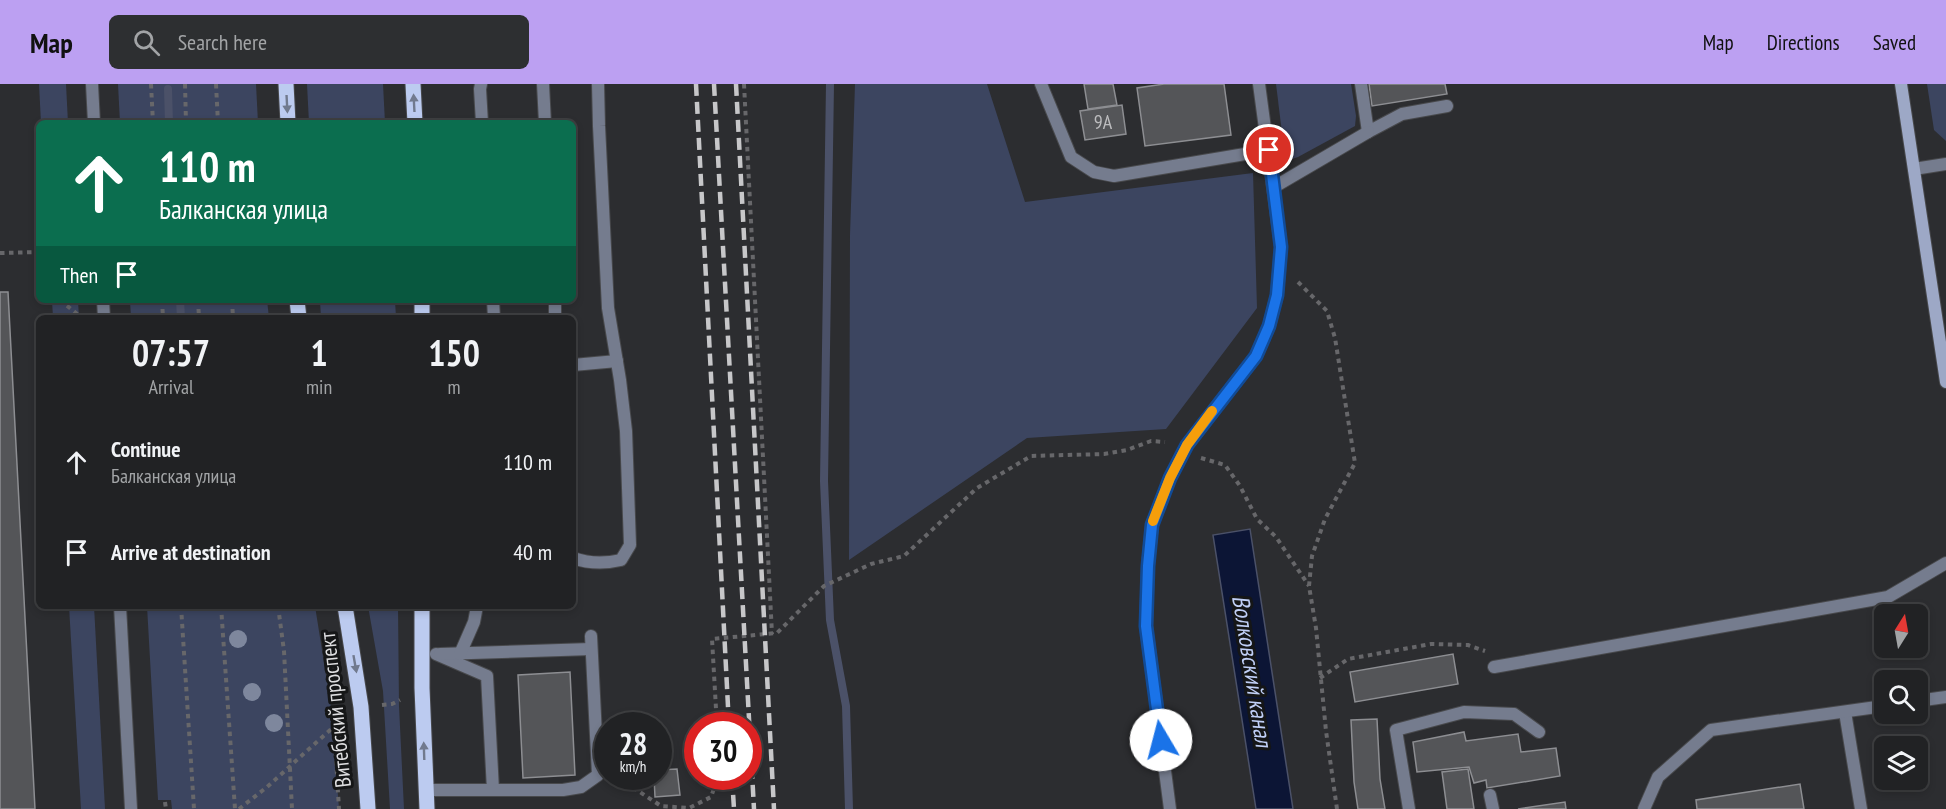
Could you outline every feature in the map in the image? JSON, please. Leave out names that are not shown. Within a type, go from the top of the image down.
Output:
[{"type":"main road","points":[[286,84],[288,120]]},
{"type":"main road","points":[[413,84],[415,120]]},
{"type":"main road","name":"Витебский проспект","points":[[345,609],[361,707],[368,809]]},
{"type":"main road","points":[[422,609],[429,654],[427,809]]},
{"type":"street","points":[[92,84],[94,120]]},
{"type":"street","points":[[481,84],[482,120]]},
{"type":"street","points":[[543,84],[545,120]]},
{"type":"street","points":[[576,559],[586,563],[621,560],[630,545],[626,431],[608,308],[598,84]]},
{"type":"street","points":[[1041,84],[1071,157],[1094,172],[1114,176],[1269,150]]},
{"type":"street","points":[[1170,809],[1146,626],[1147,575],[1152,525],[1170,478],[1185,448],[1256,356],[1269,326],[1277,295],[1281,247],[1259,84]]},
{"type":"street","points":[[1361,84],[1368,132]]},
{"type":"street","points":[[1901,84],[1946,382]]},
{"type":"street","points":[[1274,187],[1402,114],[1447,106]]},
{"type":"street","points":[[1914,169],[1946,164]]},
{"type":"street","points":[[576,365],[617,361]]},
{"type":"street","points":[[1494,668],[1888,597],[1946,562]]},
{"type":"street","points":[[120,609],[131,809]]},
{"type":"street","points":[[460,654],[474,622],[476,609]]},
{"type":"street","points":[[591,636],[594,712]]},
{"type":"street","points":[[429,654],[591,649]]},
{"type":"street","points":[[486,652],[493,790]]},
{"type":"street","points":[[429,654],[487,676]]},
{"type":"street","points":[[1928,699],[1946,697]]},
{"type":"street","points":[[1644,809],[1658,777],[1711,730],[1874,708]]},
{"type":"street","points":[[1409,809],[1396,730],[1464,712],[1514,714],[1539,732]]},
{"type":"street","points":[[1845,712],[1861,809]]},
{"type":"street","points":[[426,790],[563,790],[581,787],[594,778]]},
{"type":"street","points":[[1490,795],[1492,809]]},
{"type":"path","points":[[151,84],[153,120]]},
{"type":"path","points":[[185,84],[186,120]]},
{"type":"path","points":[[216,84],[218,120]]},
{"type":"path","points":[[744,84],[772,634]]},
{"type":"path","points":[[0,253],[36,252]]},
{"type":"path","points":[[1280,261],[1327,311],[1335,338],[1355,463],[1325,519],[1312,556],[1309,586],[1337,809]]},
{"type":"path","points":[[64,303],[78,315]]},
{"type":"path","points":[[716,712],[712,639],[777,633],[824,586],[871,564],[904,556],[977,488],[1031,456],[1104,454],[1127,450],[1151,441],[1185,448],[1225,465],[1240,486],[1257,519],[1276,537],[1309,586]]},
{"type":"path","points":[[181,609],[194,809]]},
{"type":"path","points":[[221,609],[235,809]]},
{"type":"path","points":[[278,609],[284,651],[292,809]]},
{"type":"path","points":[[1320,678],[1348,659],[1431,644],[1468,645],[1485,650],[1494,668]]},
{"type":"path","points":[[334,725],[339,809]]},
{"type":"path","points":[[634,790],[661,806],[689,808],[711,797],[713,790]]},
{"type":"path","points":[[165,802],[166,809]]},
{"type":"shaded area","points":[[39,84],[66,84],[68,120],[41,120]]},
{"type":"shaded area","points":[[118,84],[256,84],[258,120],[120,120]]},
{"type":"shaded area","points":[[307,84],[383,84],[385,120],[309,120]]},
{"type":"shaded area","points":[[855,84],[987,84],[1025,202],[1253,173],[1257,308],[1166,429],[1027,438],[849,560],[850,235]]},
{"type":"shaded area","points":[[1276,84],[1351,84],[1356,116],[1355,126],[1298,157],[1292,159],[1285,157]]},
{"type":"shaded area","points":[[1927,84],[1946,84],[1946,141],[1934,130]]},
{"type":"shaded area","points":[[52,303],[78,303],[79,315],[53,315]]},
{"type":"shaded area","points":[[130,303],[267,303],[269,315],[131,315]]},
{"type":"shaded area","points":[[320,303],[395,303],[396,315],[321,315]]},
{"type":"shaded area","points":[[69,609],[94,609],[105,809],[81,809]]},
{"type":"shaded area","points":[[147,609],[315,609],[331,707],[339,809],[172,809],[171,800],[158,800]]},
{"type":"shaded area","points":[[369,609],[398,609],[399,706],[404,809],[390,809],[383,691]]},
{"type":"water","name":"Волковский канал","points":[[1250,529],[1293,809],[1256,809],[1213,535]]},
{"type":"building","points":[[1084,84],[1113,84],[1117,105],[1088,109]]},
{"type":"building","points":[[1164,84],[1224,84],[1231,135],[1145,146],[1137,88]]},
{"type":"building","points":[[1369,84],[1445,84],[1447,94],[1372,106]]},
{"type":"building","points":[[1122,105],[1126,134],[1085,140],[1080,111]]},
{"type":"building","points":[[0,292],[8,292],[35,809],[0,809]]},
{"type":"building","points":[[1453,654],[1458,684],[1355,702],[1350,672]]},
{"type":"building","points":[[570,672],[575,775],[523,778],[518,675]]},
{"type":"building","points":[[1377,719],[1380,779],[1385,809],[1358,809],[1354,782],[1351,720]]},
{"type":"building","points":[[1464,732],[1466,741],[1518,734],[1521,752],[1556,748],[1560,776],[1487,788],[1486,780],[1474,783],[1469,767],[1417,772],[1413,742]]},
{"type":"building","points":[[672,769],[677,769],[680,795],[655,797],[655,790],[672,790]]},
{"type":"building","points":[[1468,769],[1474,809],[1447,809],[1442,772]]},
{"type":"building","points":[[1800,784],[1804,809],[1697,809],[1696,800]]},
{"type":"building","points":[[1565,802],[1566,809],[1518,809]]},
{"type":"waterway","points":[[830,84],[824,481],[830,620],[846,706],[849,809]]},
{"type":"waterway","points":[[168,89],[169,120]]},
{"type":"waterway","points":[[180,303],[181,315]]},
{"type":"railway","points":[[696,84],[728,712]]},
{"type":"railway","points":[[714,84],[754,809]]},
{"type":"railway","points":[[736,84],[774,809]]},
{"type":"railway","points":[[733,790],[734,809]]},
{"type":"slow traffic","points":[[1153,521],[1170,478],[1187,445],[1212,411]]},
{"type":"route","points":[[1161,740],[1146,626],[1152,525],[1170,478],[1187,445],[1256,356],[1269,326],[1277,295],[1281,247],[1269,150]]}]
